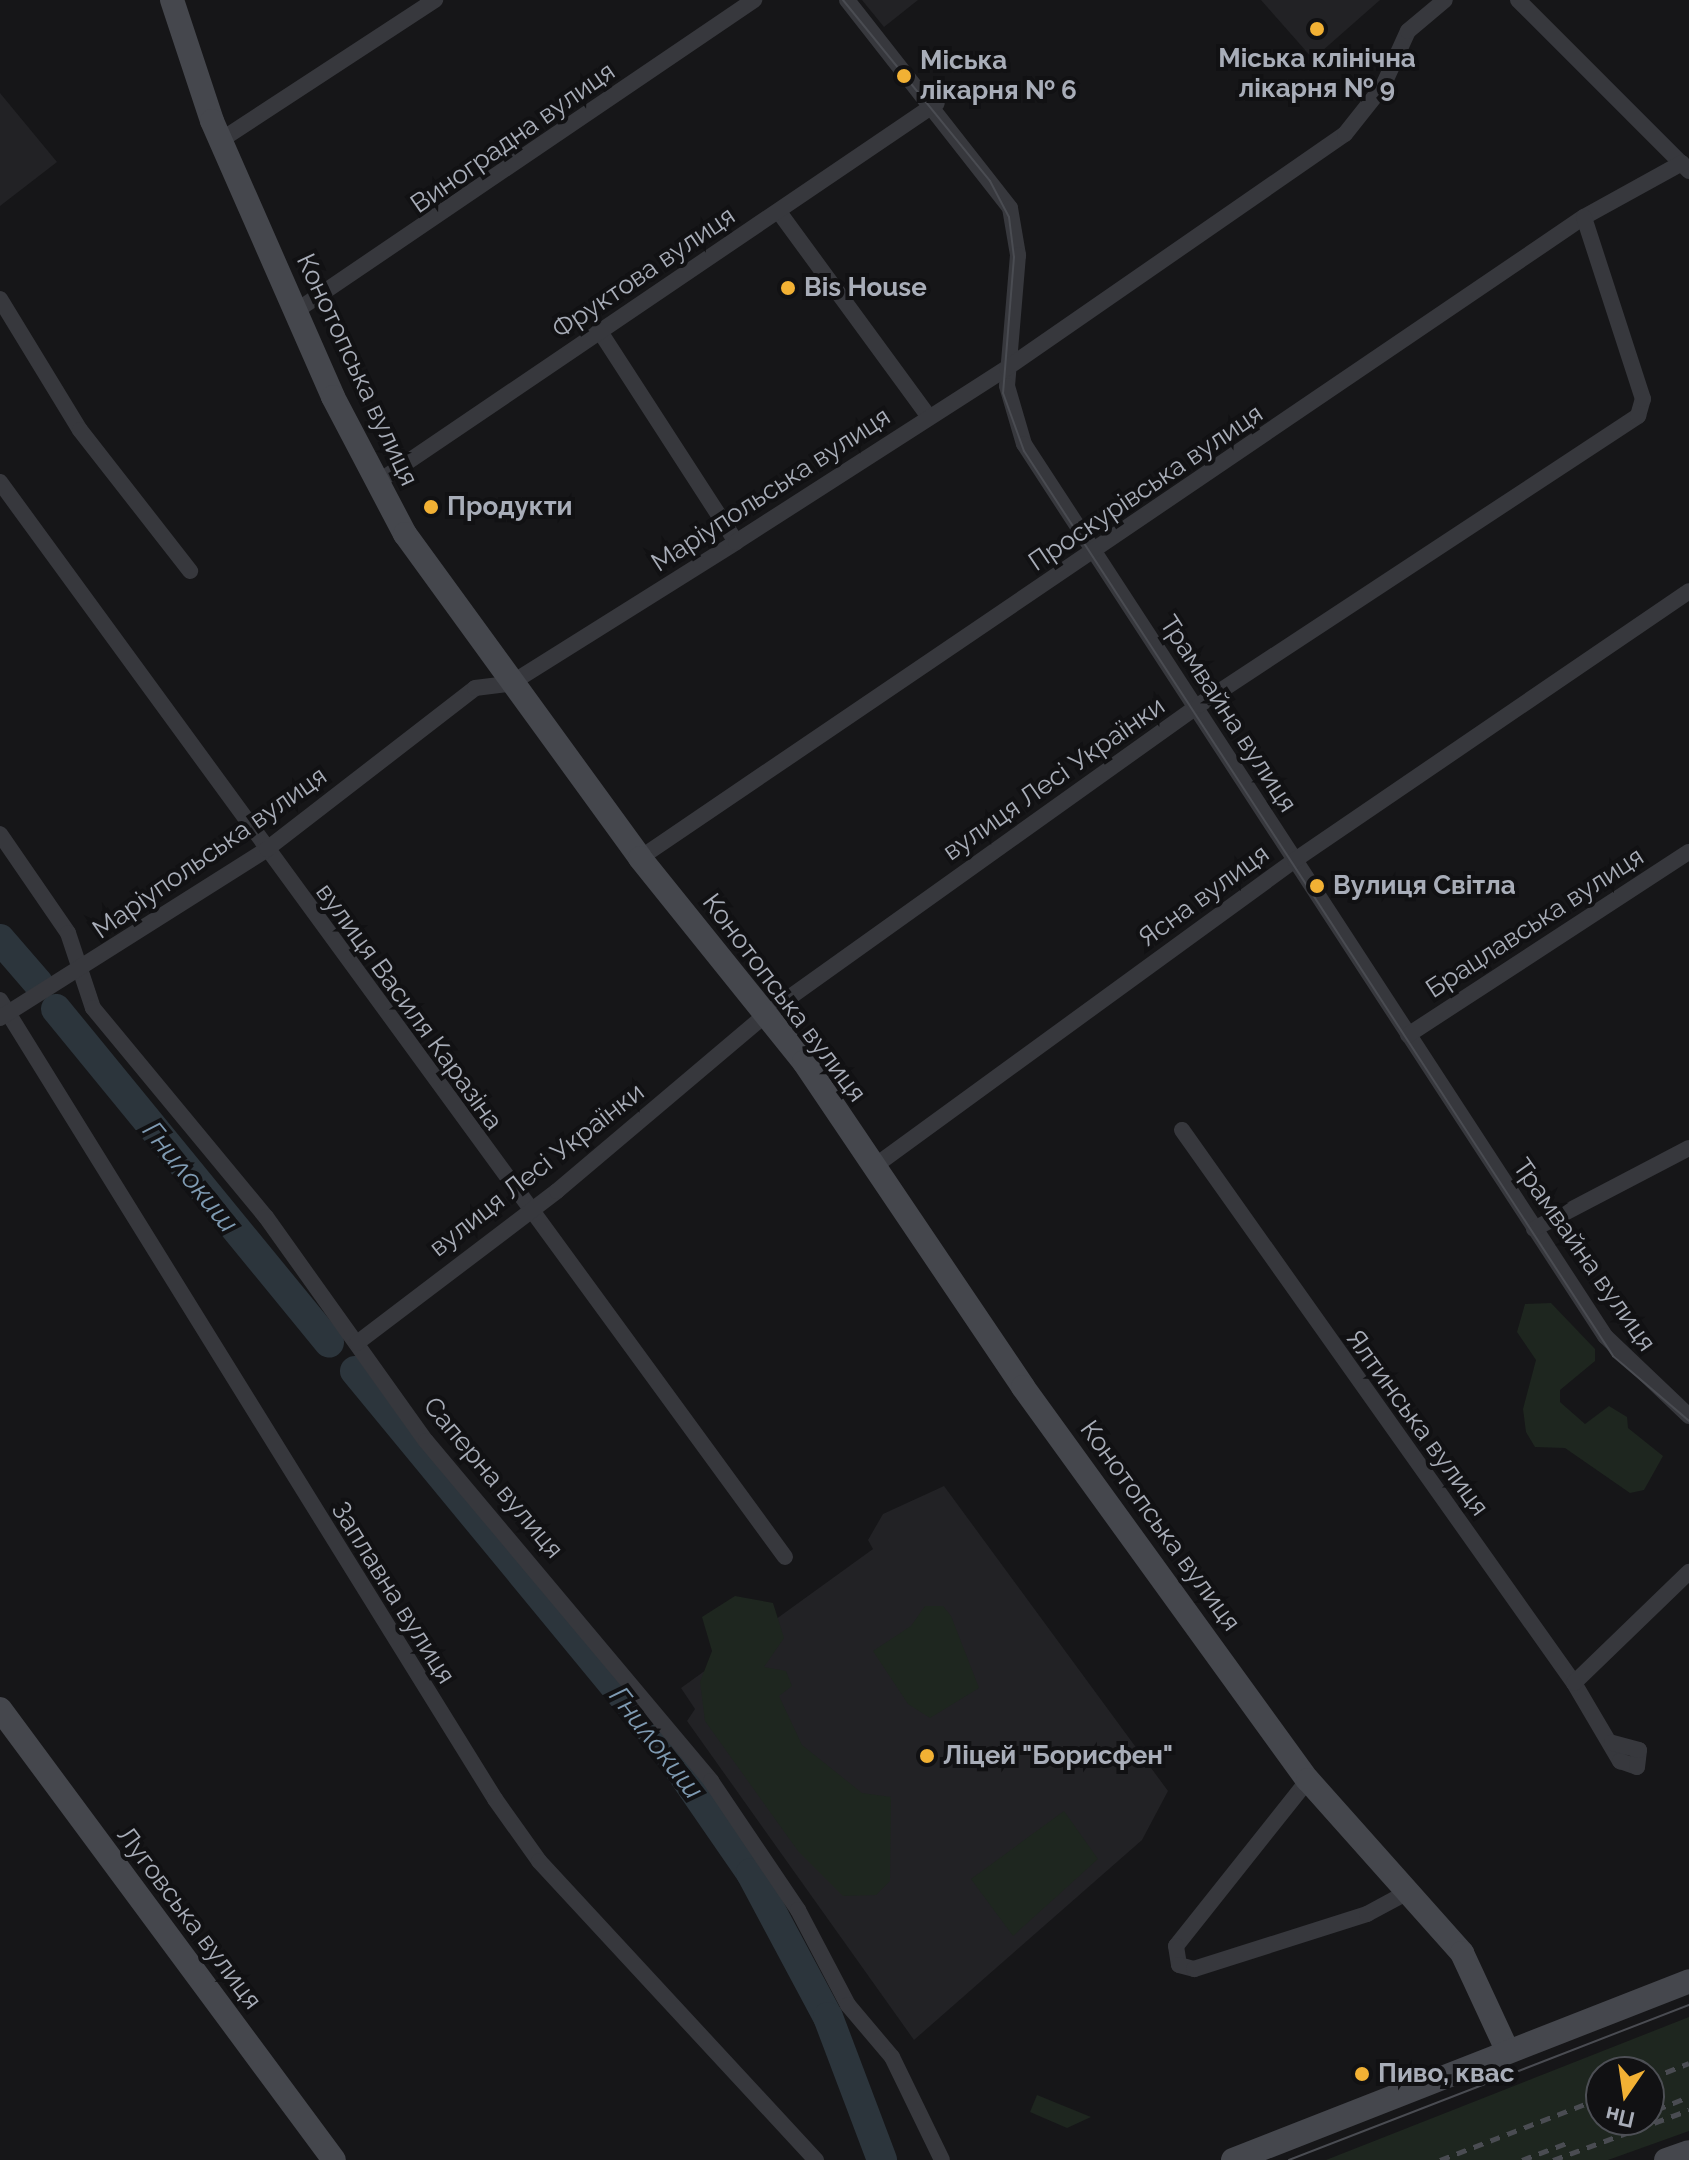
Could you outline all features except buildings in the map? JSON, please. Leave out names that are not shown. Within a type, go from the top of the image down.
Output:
[{"type":"street","name":"Конотопська вулиця","points":[[172,0],[221,140],[296,311],[405,534],[510,684],[640,858],[765,1015],[1308,1780],[1474,1970],[1507,2050]]},
{"type":"street","points":[[221,140],[435,0]]},
{"type":"street","name":"Виноградна вулиця","points":[[296,311],[754,0]]},
{"type":"street","name":"Трамвайна вулиця","points":[[847,0],[936,105],[996,183],[1014,216],[1018,255],[1007,368],[1015,428],[1620,1358],[1689,1416]]},
{"type":"street","name":"Маріупольська вулиця","points":[[3,1010],[81,971],[267,849],[475,688],[510,684],[736,542],[1007,368],[1345,134],[1383,86],[1408,31],[1445,0]]},
{"type":"street","points":[[1518,0],[1686,168]]},
{"type":"street","name":"Фруктова вулиця","points":[[378,482],[936,105]]},
{"type":"street","name":"Проскурівська вулиця","points":[[640,858],[1095,553],[1584,217],[1686,168]]},
{"type":"street","points":[[779,212],[929,417]]},
{"type":"street","name":"вулиця Лесі Українки","points":[[357,1343],[529,1210],[765,1015],[1196,708],[1643,411],[1584,217]]},
{"type":"street","points":[[0,299],[80,430],[190,571]]},
{"type":"street","points":[[599,330],[736,542]]},
{"type":"street","name":"вулиця Василя Каразіна","points":[[0,482],[785,1557]]},
{"type":"street","name":"Ясна вулиця","points":[[872,1168],[1295,860],[1689,591]]},
{"type":"street","name":"Саперна вулиця","points":[[0,834],[68,933],[93,1008],[266,1217],[426,1441],[711,1781],[798,1910],[848,2005],[892,2057],[942,2160]]},
{"type":"street","name":"Брацлавська вулиця","points":[[1408,1035],[1689,852]]},
{"type":"street","name":"Заплавна вулиця","points":[[3,1010],[495,1799],[539,1861],[816,2160]]},
{"type":"street","name":"Ялтинська вулиця","points":[[1182,1130],[1574,1683],[1612,1743]]},
{"type":"street","points":[[1534,1229],[1689,1148]]},
{"type":"street","points":[[1574,1683],[1689,1572]]},
{"type":"street","name":"Луговська вулиця","points":[[0,1709],[334,2160]]},
{"type":"street","points":[[1308,1780],[1176,1946],[1179,1965],[1194,1969],[1367,1914],[1406,1893]]},
{"type":"street","points":[[1233,2160],[1689,1981]]},
{"type":"street","points":[[1666,2160],[1689,2152]]},
{"type":"shaded area","points":[[862,0],[918,0],[884,27]]},
{"type":"shaded area","name":"Міська клінічна лікарня № 9","points":[[1261,0],[1380,0],[1313,59]]},
{"type":"shaded area","points":[[0,93],[57,162],[0,206]]},
{"type":"shaded area","points":[[1551,1303],[1595,1349],[1595,1361],[1560,1390],[1560,1402],[1585,1424],[1609,1406],[1627,1417],[1628,1428],[1663,1456],[1644,1490],[1630,1493],[1565,1448],[1535,1447],[1526,1432],[1523,1409],[1536,1360],[1517,1332],[1525,1304]]},
{"type":"shaded area","name":"Ліцей \"Борисфен\"","points":[[944,1486],[1168,1791],[1142,1840],[914,2040],[687,1721],[695,1709],[681,1688],[873,1549],[868,1540],[883,1514]]},
{"type":"shaded area","points":[[735,1596],[773,1603],[784,1638],[764,1667],[786,1671],[792,1686],[779,1696],[802,1745],[862,1793],[891,1797],[890,1881],[876,1895],[843,1896],[798,1851],[705,1721],[700,1682],[712,1651],[702,1617]]},
{"type":"shaded area","points":[[925,1606],[943,1606],[951,1616],[979,1688],[930,1718],[908,1704],[873,1651],[911,1626]]},
{"type":"shaded area","points":[[1064,1811],[1098,1859],[1013,1936],[971,1879]]},
{"type":"shaded area","points":[[1689,2017],[1689,2131],[1608,2160],[1326,2160],[1585,2058],[1585,2136],[1665,2136],[1665,2056],[1590,2056]]},
{"type":"shaded area","points":[[1037,2095],[1091,2117],[1067,2128],[1030,2112]]},
{"type":"waterway","name":"Гнилокиш","points":[[0,939],[38,983]]},
{"type":"waterway","name":"Гнилокиш","points":[[56,1009],[329,1343]]},
{"type":"waterway","name":"Гнилокиш","points":[[355,1371],[660,1741],[751,1873],[828,2017],[882,2160]]},
{"type":"tram line","points":[[843,0],[990,181],[1009,217],[1014,257],[1003,393],[1024,451],[1613,1356],[1689,1421]]},
{"type":"tram line","points":[[1289,2160],[1689,2005]]},
{"type":"railway","points":[[1665,2073],[1689,2063]]},
{"type":"railway","points":[[1665,2106],[1689,2097]]},
{"type":"railway","points":[[1440,2160],[1585,2104]]},
{"type":"railway","points":[[1553,2160],[1689,2110]]},
{"type":"railway","points":[[1522,2160],[1567,2143]]},
{"type":"place","name":"Міська клінічна лікарня № 9","points":[[1317,29]]},
{"type":"place","name":"Міська лікарня № 6","points":[[904,76]]},
{"type":"place","name":"Bis House","points":[[788,288]]},
{"type":"place","name":"Продукти","points":[[431,507]]},
{"type":"place","name":"Вулиця Світла","points":[[1317,886]]},
{"type":"place","name":"Ліцей \"Борисфен\"","points":[[927,1756]]},
{"type":"place","name":"Пиво, квас","points":[[1362,2074]]}]
